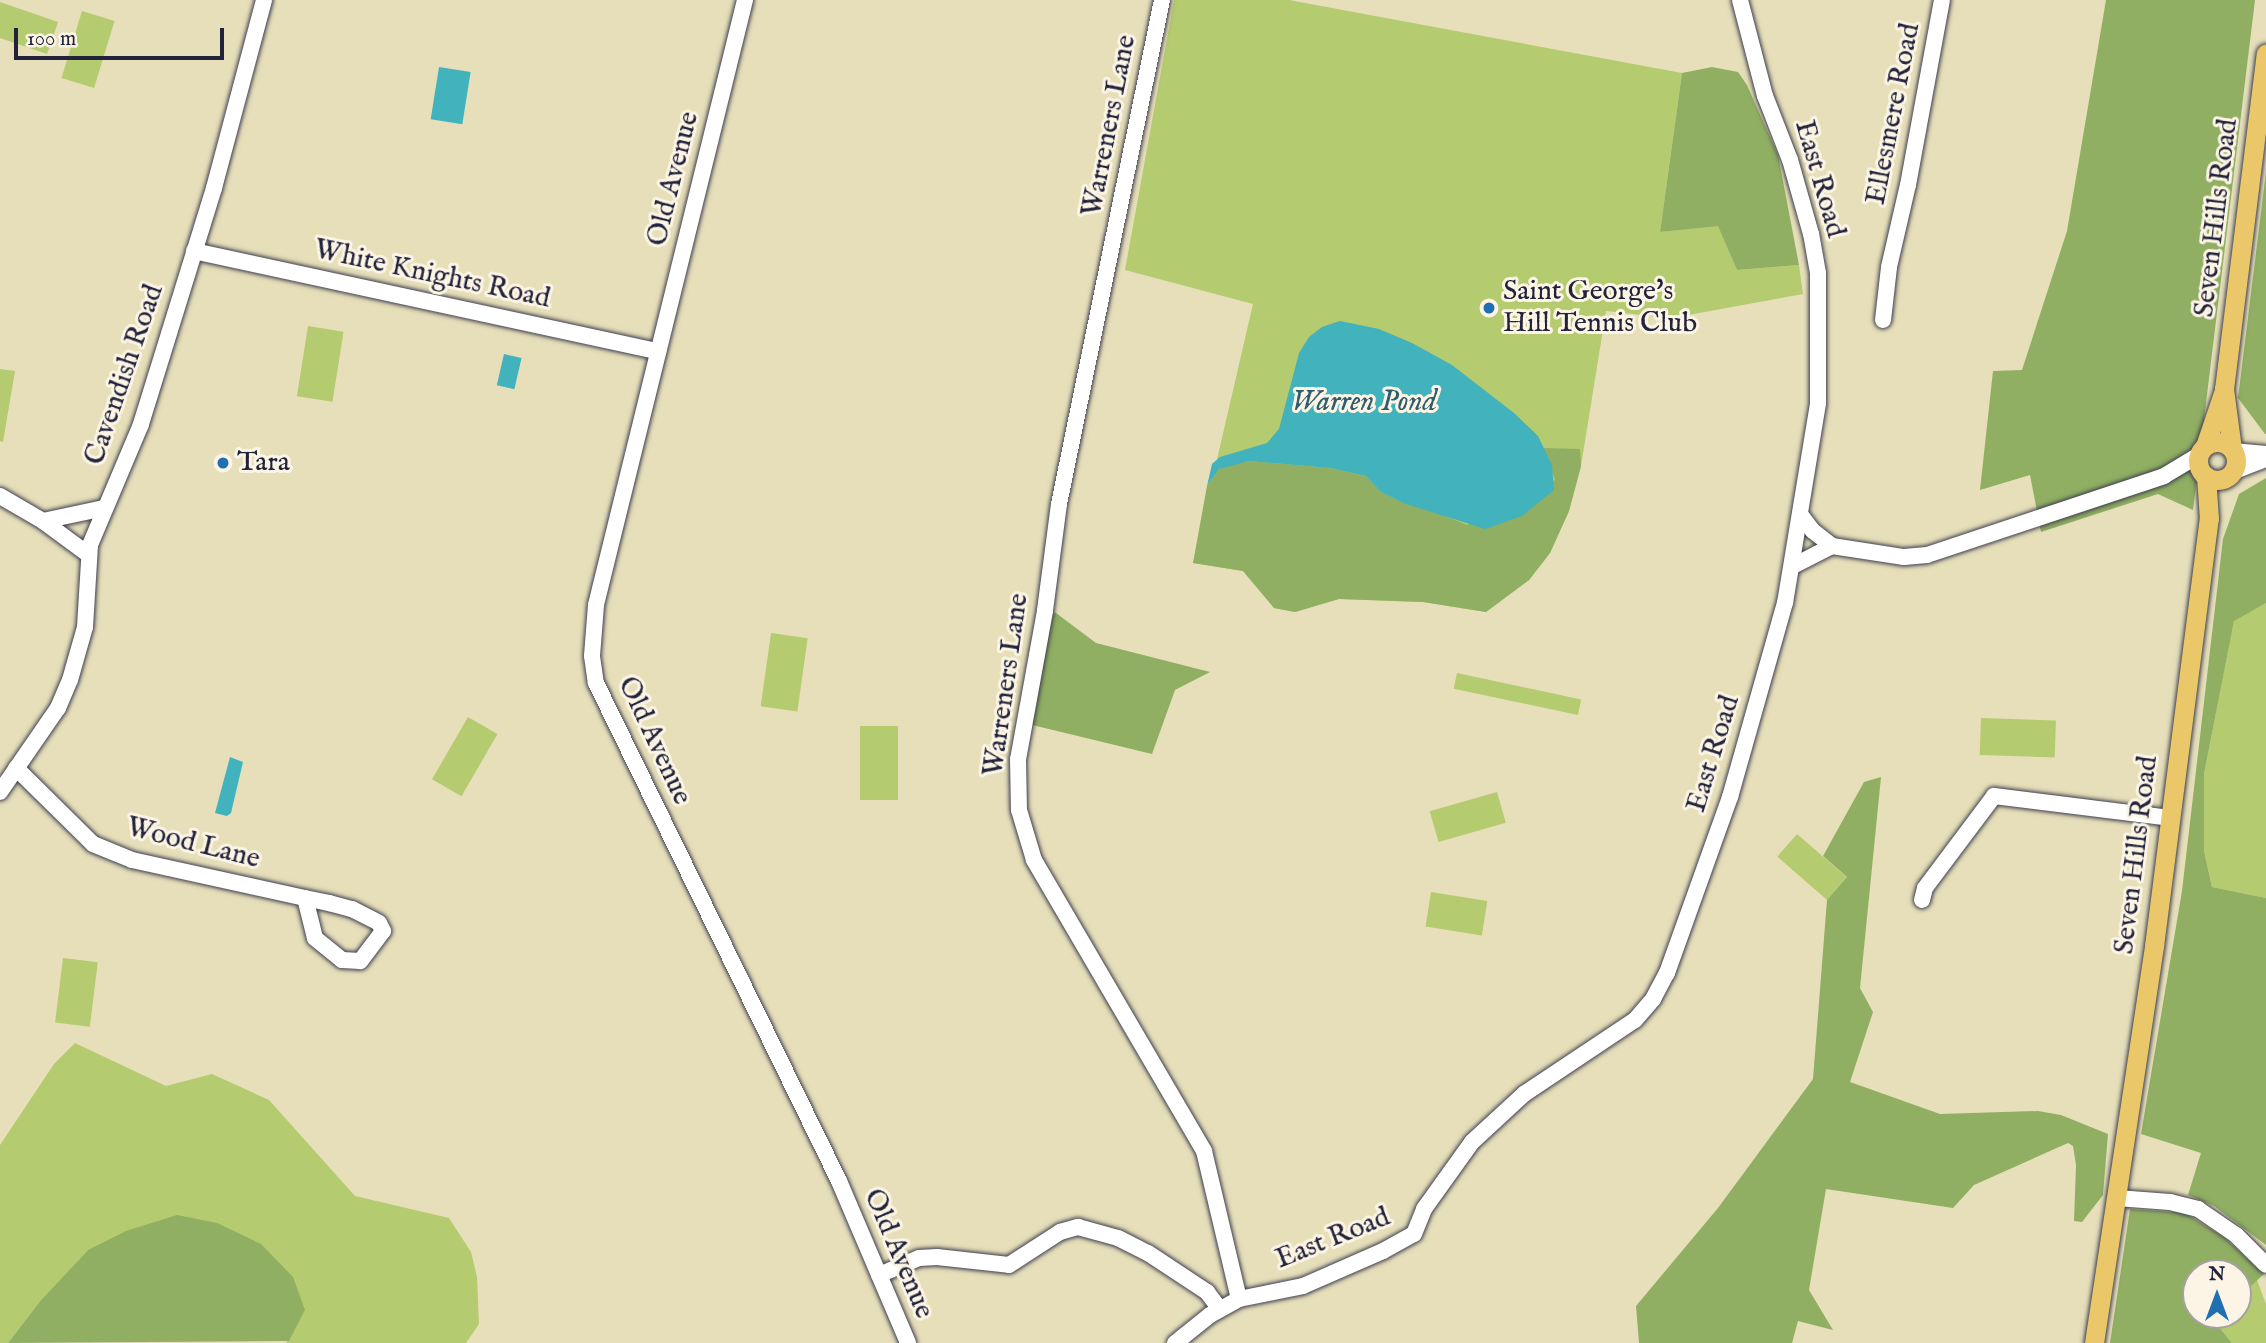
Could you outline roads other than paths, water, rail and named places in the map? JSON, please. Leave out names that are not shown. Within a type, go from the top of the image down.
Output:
[{"type":"main road","name":"Seven Hills Road","points":[[2224,389],[2266,54]]},
{"type":"main road","points":[[2209,519],[2236,462],[2224,389]]},
{"type":"main road","points":[[2209,519],[2203,463],[2224,389]]},
{"type":"main road","points":[[2203,463],[2216,442],[2232,450]]},
{"type":"main road","points":[[2203,463],[2217,480],[2229,474]]},
{"type":"main road","name":"Seven Hills Road","points":[[2094,1343],[2117,1198],[2209,519]]},
{"type":"street","name":"Cavendish Road","points":[[0,792],[58,708],[70,680],[85,626],[89,555],[104,508],[141,424],[194,251],[264,0]]},
{"type":"street","name":"Old Avenue","points":[[745,0],[596,606],[592,656],[596,683],[839,1181],[908,1343]]},
{"type":"street","name":"Warreners Lane","points":[[1161,0],[1059,504],[1045,611],[1018,759],[1018,810],[1034,860],[1204,1151],[1239,1299]]},
{"type":"street","name":"East Road","points":[[1239,1299],[1303,1286],[1383,1251],[1414,1234],[1424,1209],[1446,1175],[1497,1116],[1524,1094],[1635,1020],[1653,999],[1667,974],[1730,797],[1793,566],[1818,403],[1818,273],[1811,234],[1790,160],[1765,96],[1740,0]]},
{"type":"street","name":"Ellesmere Road","points":[[1883,320],[1889,267],[1908,185],[1942,0]]},
{"type":"street","name":"White Knights Road","points":[[194,251],[658,351]]},
{"type":"street","points":[[2232,450],[2266,454]]},
{"type":"street","points":[[2229,474],[2266,459]]},
{"type":"street","points":[[1800,514],[1813,531],[1832,546],[1904,557],[1927,555],[2203,463]]},
{"type":"street","points":[[0,496],[43,521],[89,555]]},
{"type":"street","points":[[43,521],[104,508]]},
{"type":"street","points":[[1793,566],[1832,546]]},
{"type":"street","name":"Wood Lane","points":[[16,768],[93,844],[132,860],[305,898],[352,909],[379,923],[383,931],[360,961],[341,960],[315,938],[305,898]]},
{"type":"street","points":[[1922,900],[1925,888],[1994,796],[2170,818]]},
{"type":"street","points":[[2117,1198],[2170,1202],[2198,1209],[2236,1234],[2266,1265]]},
{"type":"street","points":[[879,1275],[919,1258],[937,1256],[1010,1265],[1060,1232],[1078,1227],[1118,1238],[1148,1254],[1207,1292],[1220,1309]]},
{"type":"street","points":[[1180,1341],[1220,1309],[1239,1299]]},
{"type":"water","points":[[439,67],[471,72],[462,124],[431,119]]},
{"type":"water","name":"Warren Pond","points":[[1340,321],[1379,329],[1412,343],[1452,365],[1514,413],[1538,436],[1552,465],[1554,490],[1522,516],[1485,529],[1403,503],[1381,492],[1366,476],[1330,468],[1249,461],[1219,469],[1207,486],[1212,464],[1220,457],[1267,443],[1279,429],[1299,353],[1309,337],[1322,327]]},
{"type":"water","points":[[504,354],[522,358],[514,389],[497,385]]},
{"type":"water","points":[[230,757],[243,762],[231,813],[227,816],[215,813]]},
{"type":"place","name":"Saint George's Hill Tennis Club","points":[[1489,308]]},
{"type":"place","name":"Tara","points":[[223,463]]}]
